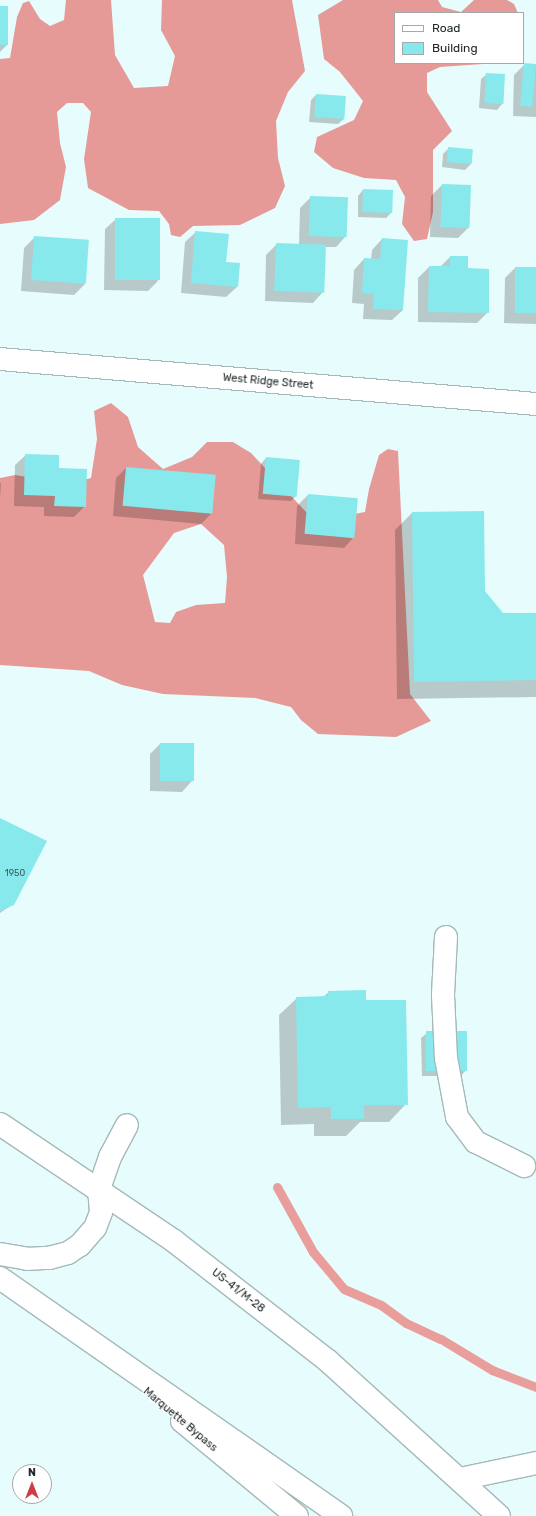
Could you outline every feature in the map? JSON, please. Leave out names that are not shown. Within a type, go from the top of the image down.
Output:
[{"type":"main road","name":"West Ridge Street","points":[[0,359],[536,404]]},
{"type":"main road","points":[[446,937],[443,995],[446,1058],[457,1117],[476,1142],[524,1166]]},
{"type":"main road","name":"US-41/M-28","points":[[0,1124],[99,1188],[174,1241],[327,1360],[460,1479]]},
{"type":"main road","points":[[0,1254],[28,1259],[49,1258],[68,1253],[80,1245],[95,1228],[101,1212],[99,1188],[110,1157],[127,1125]]},
{"type":"main road","points":[[0,1278],[341,1516]]},
{"type":"main road","name":"Marquette Bypass","points":[[64,1324],[296,1516]]},
{"type":"main road","points":[[460,1479],[536,1463]]},
{"type":"main road","points":[[460,1479],[499,1516]]},
{"type":"shaded area","points":[[66,0],[111,0],[115,55],[134,88],[168,86],[175,56],[161,30],[162,0],[292,0],[305,71],[288,92],[276,121],[278,158],[285,186],[275,208],[240,225],[193,226],[180,237],[171,235],[169,224],[159,211],[129,210],[88,188],[84,159],[91,112],[83,103],[67,103],[57,112],[60,143],[66,167],[60,200],[34,220],[0,224],[0,59],[10,58],[17,17],[23,3],[29,1],[40,19],[50,26],[64,20]]},
{"type":"shaded area","points":[[343,0],[438,0],[442,7],[461,12],[394,12],[394,64],[483,64],[440,67],[427,73],[427,92],[452,131],[433,150],[433,212],[427,239],[414,241],[402,224],[405,197],[396,180],[364,178],[333,168],[314,152],[317,137],[354,120],[363,101],[340,72],[324,59],[318,15]]},
{"type":"shaded area","points":[[474,0],[507,0],[514,4],[518,12],[461,12]]},
{"type":"shaded area","points":[[111,403],[128,417],[138,447],[163,469],[192,457],[207,442],[233,442],[251,453],[307,513],[344,516],[365,512],[369,489],[379,455],[388,449],[398,451],[410,694],[431,721],[396,737],[318,734],[301,720],[291,707],[255,698],[163,694],[122,685],[89,671],[0,665],[0,478],[15,475],[69,484],[91,478],[97,439],[94,411]],"holes":[[[201,524],[224,545],[227,577],[225,603],[196,605],[176,612],[170,623],[155,622],[143,575],[174,533]]]},
{"type":"building","points":[[0,6],[8,6],[8,45],[0,45]]},
{"type":"building","points":[[524,63],[536,64],[532,107],[520,106]]},
{"type":"building","points":[[486,73],[505,74],[503,104],[484,103]]},
{"type":"building","points":[[316,94],[346,96],[344,119],[314,117]]},
{"type":"building","points":[[448,147],[473,149],[472,164],[447,162]]},
{"type":"building","points":[[442,184],[471,185],[469,228],[440,227]]},
{"type":"building","points":[[363,189],[393,190],[392,213],[362,212]]},
{"type":"building","points":[[310,196],[348,197],[347,237],[309,236]]},
{"type":"building","points":[[115,218],[160,218],[160,280],[115,280]]},
{"type":"building","points":[[195,231],[229,234],[226,262],[240,263],[238,287],[191,283]]},
{"type":"building","points":[[34,236],[89,240],[86,284],[31,280]]},
{"type":"building","points":[[382,238],[408,240],[403,310],[373,309],[374,294],[362,293],[364,258],[380,259]]},
{"type":"building","points":[[276,243],[326,245],[324,293],[274,291]]},
{"type":"building","points":[[450,256],[468,256],[468,268],[489,269],[489,313],[428,312],[429,266],[450,266]]},
{"type":"building","points":[[515,267],[536,267],[536,313],[515,313]]},
{"type":"building","points":[[25,454],[59,455],[59,468],[87,469],[86,507],[54,506],[55,496],[24,495]]},
{"type":"building","points":[[266,457],[300,460],[297,497],[263,494]]},
{"type":"building","points":[[126,467],[216,475],[212,514],[123,506]]},
{"type":"building","points":[[308,494],[358,498],[354,538],[305,534]]},
{"type":"building","points":[[484,511],[485,591],[503,613],[536,613],[536,680],[414,682],[412,512]]},
{"type":"building","points":[[160,743],[194,743],[194,781],[160,781]]},
{"type":"building","points":[[0,818],[47,841],[14,905],[0,911]]},
{"type":"building","points":[[366,990],[366,1000],[406,1000],[408,1105],[364,1105],[364,1119],[331,1119],[331,1107],[298,1108],[296,997],[328,996],[328,991]]},
{"type":"building","points":[[426,1031],[467,1031],[467,1071],[426,1071]]},
{"type":"waterway","points":[[277,1187],[313,1252],[344,1289],[381,1305],[406,1323],[441,1339],[492,1370],[536,1387]]}]
